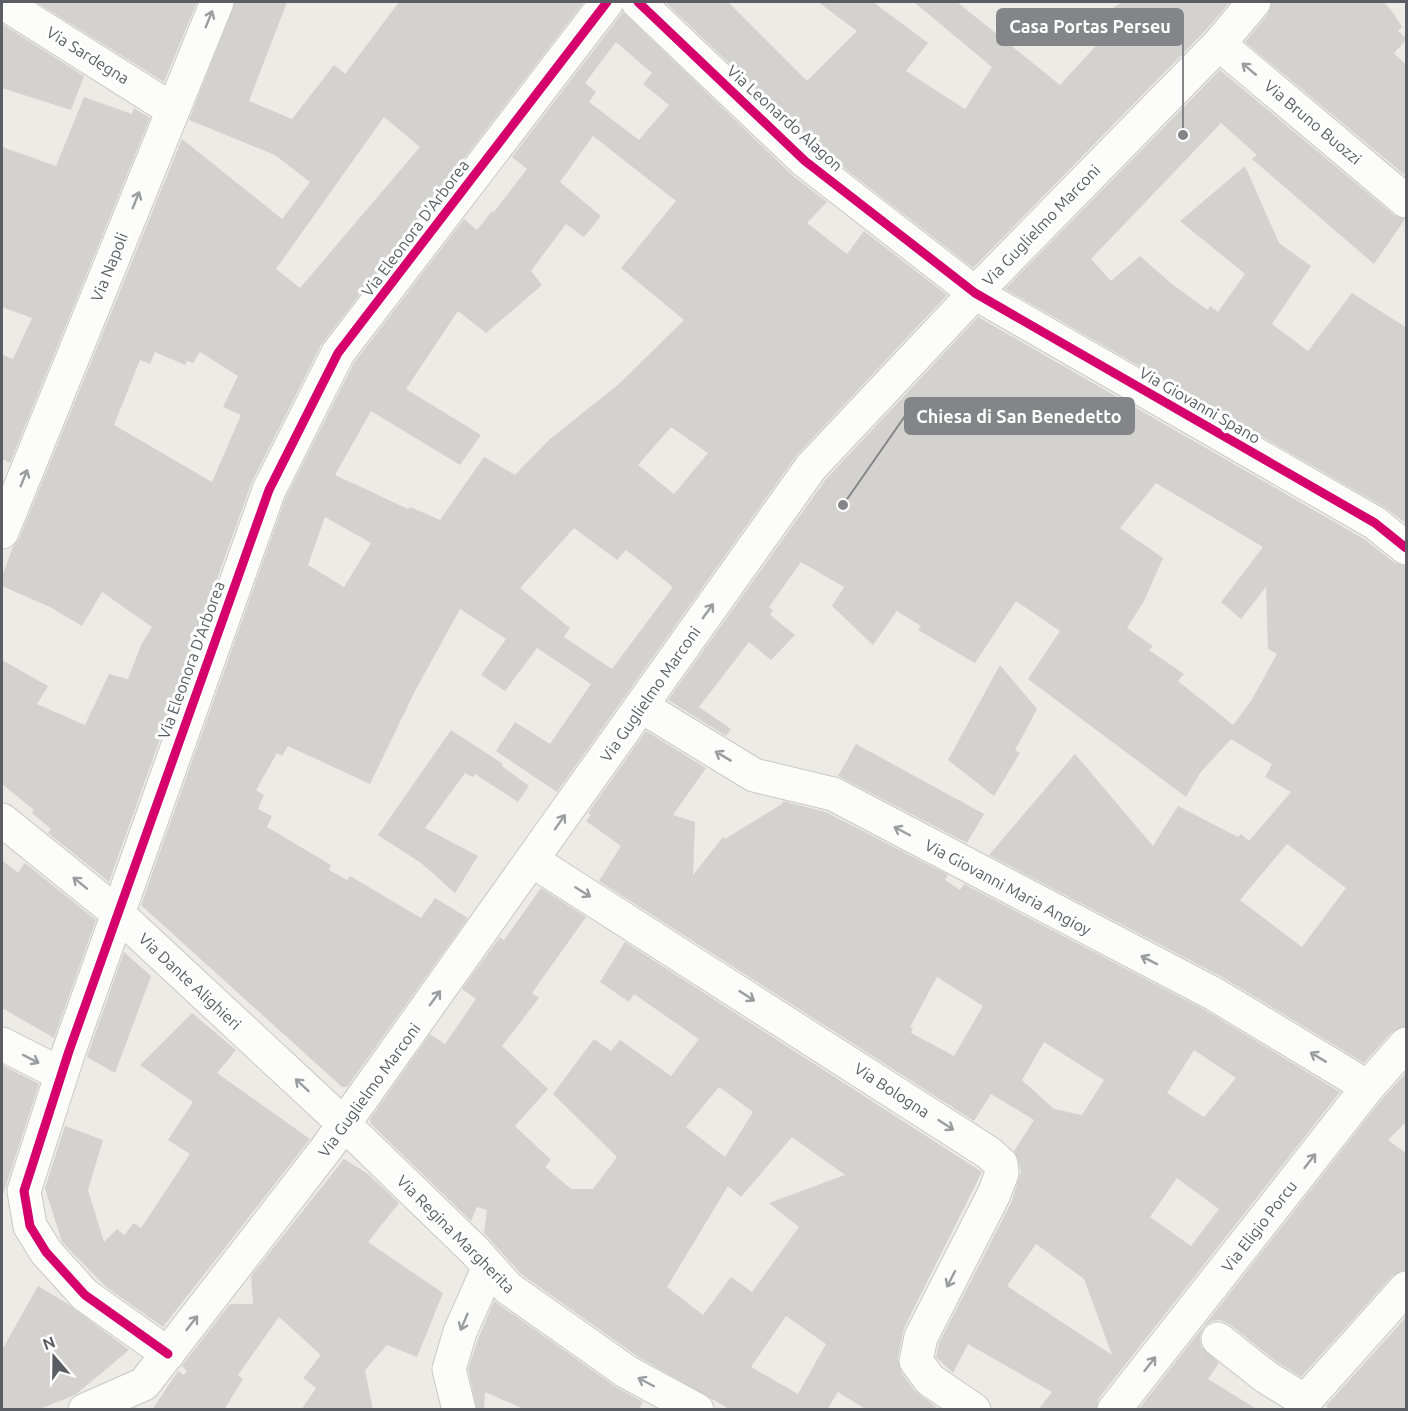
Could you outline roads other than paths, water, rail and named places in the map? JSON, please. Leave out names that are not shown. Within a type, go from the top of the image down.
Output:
[{"type":"street","name":"Via Sardegna","points":[[2,2],[173,110]]},
{"type":"street","name":"Via Napoli","points":[[2,532],[217,2]]},
{"type":"street","name":"Via Eleonora D'Arborea","points":[[168,1354],[85,1295],[46,1252],[30,1226],[24,1191],[61,1074],[116,912],[269,490],[338,353],[607,2]]},
{"type":"street","name":"Via Leonardo Alagon","points":[[638,2],[805,161],[975,293]]},
{"type":"street","name":"Via Guglielmo Marconi","points":[[85,1410],[137,1397],[345,1125],[811,467],[975,293],[1219,44],[1254,2]]},
{"type":"street","name":"Via Bruno Buozzi","points":[[1219,44],[1407,201]]},
{"type":"street","name":"Via Giovanni Spano","points":[[975,293],[1375,523],[1407,549]]},
{"type":"street","name":"Via Giovanni Maria Angioy","points":[[641,706],[754,775],[833,794],[1214,994],[1368,1087]]},
{"type":"street","name":"Via Dante Alighieri","points":[[2,820],[116,912],[345,1125]]},
{"type":"street","name":"Via Bologna","points":[[533,861],[729,984],[989,1153],[1001,1164],[1002,1173],[994,1194],[921,1337],[916,1361],[930,1380],[974,1410]]},
{"type":"street","points":[[2,1044],[61,1074]]},
{"type":"street","name":"Via Eligio Porcu","points":[[1114,1410],[1201,1325],[1368,1087],[1407,1044]]},
{"type":"street","name":"Via Regina Margherita","points":[[345,1125],[475,1251],[488,1269],[508,1288],[627,1372],[697,1410]]},
{"type":"street","points":[[459,1410],[449,1369],[460,1332],[488,1269]]},
{"type":"street","points":[[1201,1325],[1266,1377],[1305,1401],[1407,1288]]},
{"type":"place","name":"Casa Portas Perseu","points":[[1183,135]]},
{"type":"place","name":"Chiesa di San Benedetto","points":[[843,505]]}]
